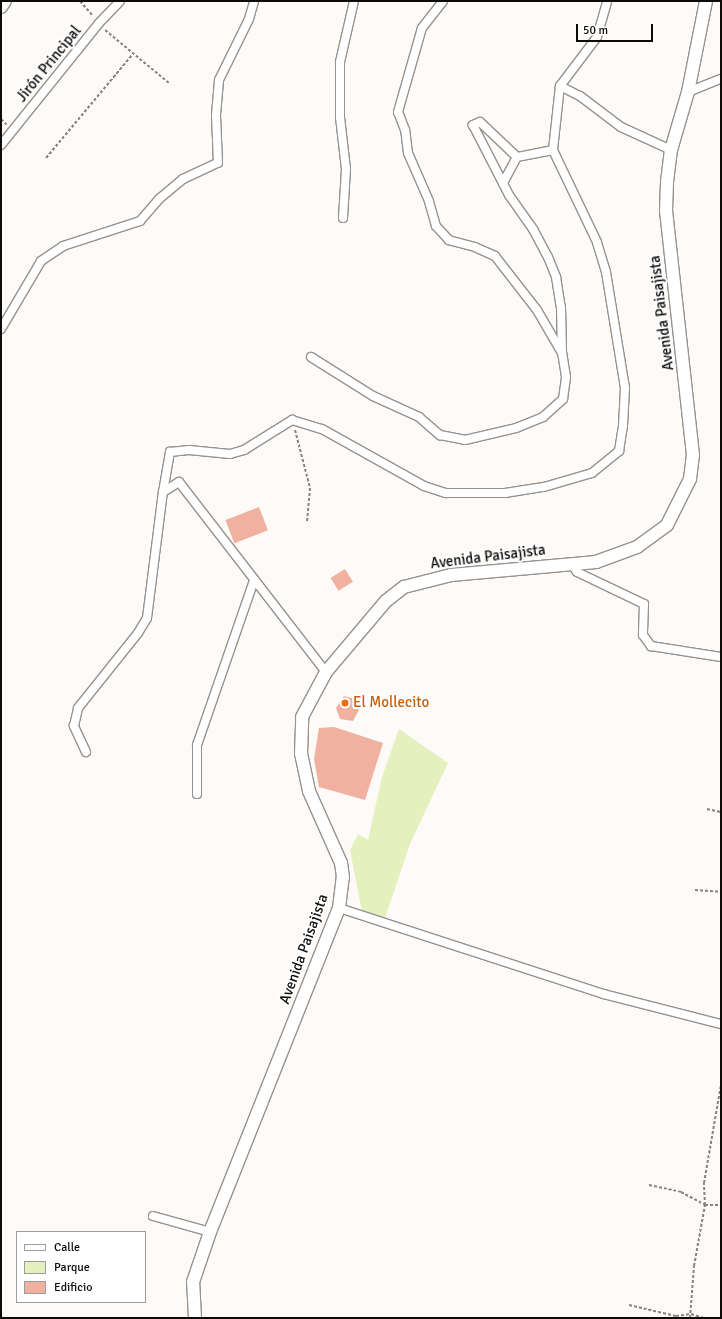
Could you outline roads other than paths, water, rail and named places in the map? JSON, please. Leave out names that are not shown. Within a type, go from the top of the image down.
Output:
[{"type":"main road","points":[[1,7],[5,1]]},
{"type":"main road","name":"Avenida Paisajista","points":[[195,1318],[193,1282],[210,1232],[339,908],[343,877],[341,863],[309,791],[301,754],[302,716],[326,672],[386,600],[404,587],[451,575],[596,562],[637,548],[667,525],[690,479],[692,448],[666,211],[671,150],[688,92],[706,1]]},
{"type":"street","name":"Jirón Principal","points":[[1,145],[99,23],[120,1]]},
{"type":"street","points":[[1,329],[41,261],[63,246],[140,221],[159,200],[183,179],[218,163],[219,80],[249,19],[254,1]]},
{"type":"street","points":[[343,218],[346,169],[340,117],[340,62],[354,1]]},
{"type":"street","points":[[443,1],[422,28],[398,112],[405,130],[408,153],[429,201],[436,226],[449,240],[475,246],[495,256],[537,310],[562,353]]},
{"type":"street","points":[[86,752],[74,726],[78,708],[138,633],[147,618],[163,492],[170,452],[189,450],[230,454],[244,450],[292,420],[322,429],[424,486],[446,493],[505,493],[544,487],[592,473],[619,451],[623,426],[625,388],[606,272],[597,242],[552,150],[560,86],[597,37],[607,1]]},
{"type":"street","points":[[688,92],[721,79]]},
{"type":"street","points":[[560,86],[580,96],[621,127],[671,150]]},
{"type":"street","points":[[310,357],[373,396],[419,417],[440,435],[464,440],[516,428],[544,417],[563,399],[566,377],[562,353],[561,307],[556,278],[533,229],[503,183],[473,124],[480,122],[517,157]]},
{"type":"street","points":[[517,157],[552,150]]},
{"type":"street","points":[[503,183],[517,157]]},
{"type":"street","points":[[163,492],[178,482],[326,672]]},
{"type":"street","points":[[572,564],[577,572],[644,604],[643,635],[651,646],[721,657]]},
{"type":"street","points":[[197,794],[197,745],[254,580]]},
{"type":"street","points":[[339,908],[604,994],[721,1024]]},
{"type":"street","points":[[152,1216],[210,1232]]},
{"type":"place","name":"El Mollecito","points":[[345,703]]}]
